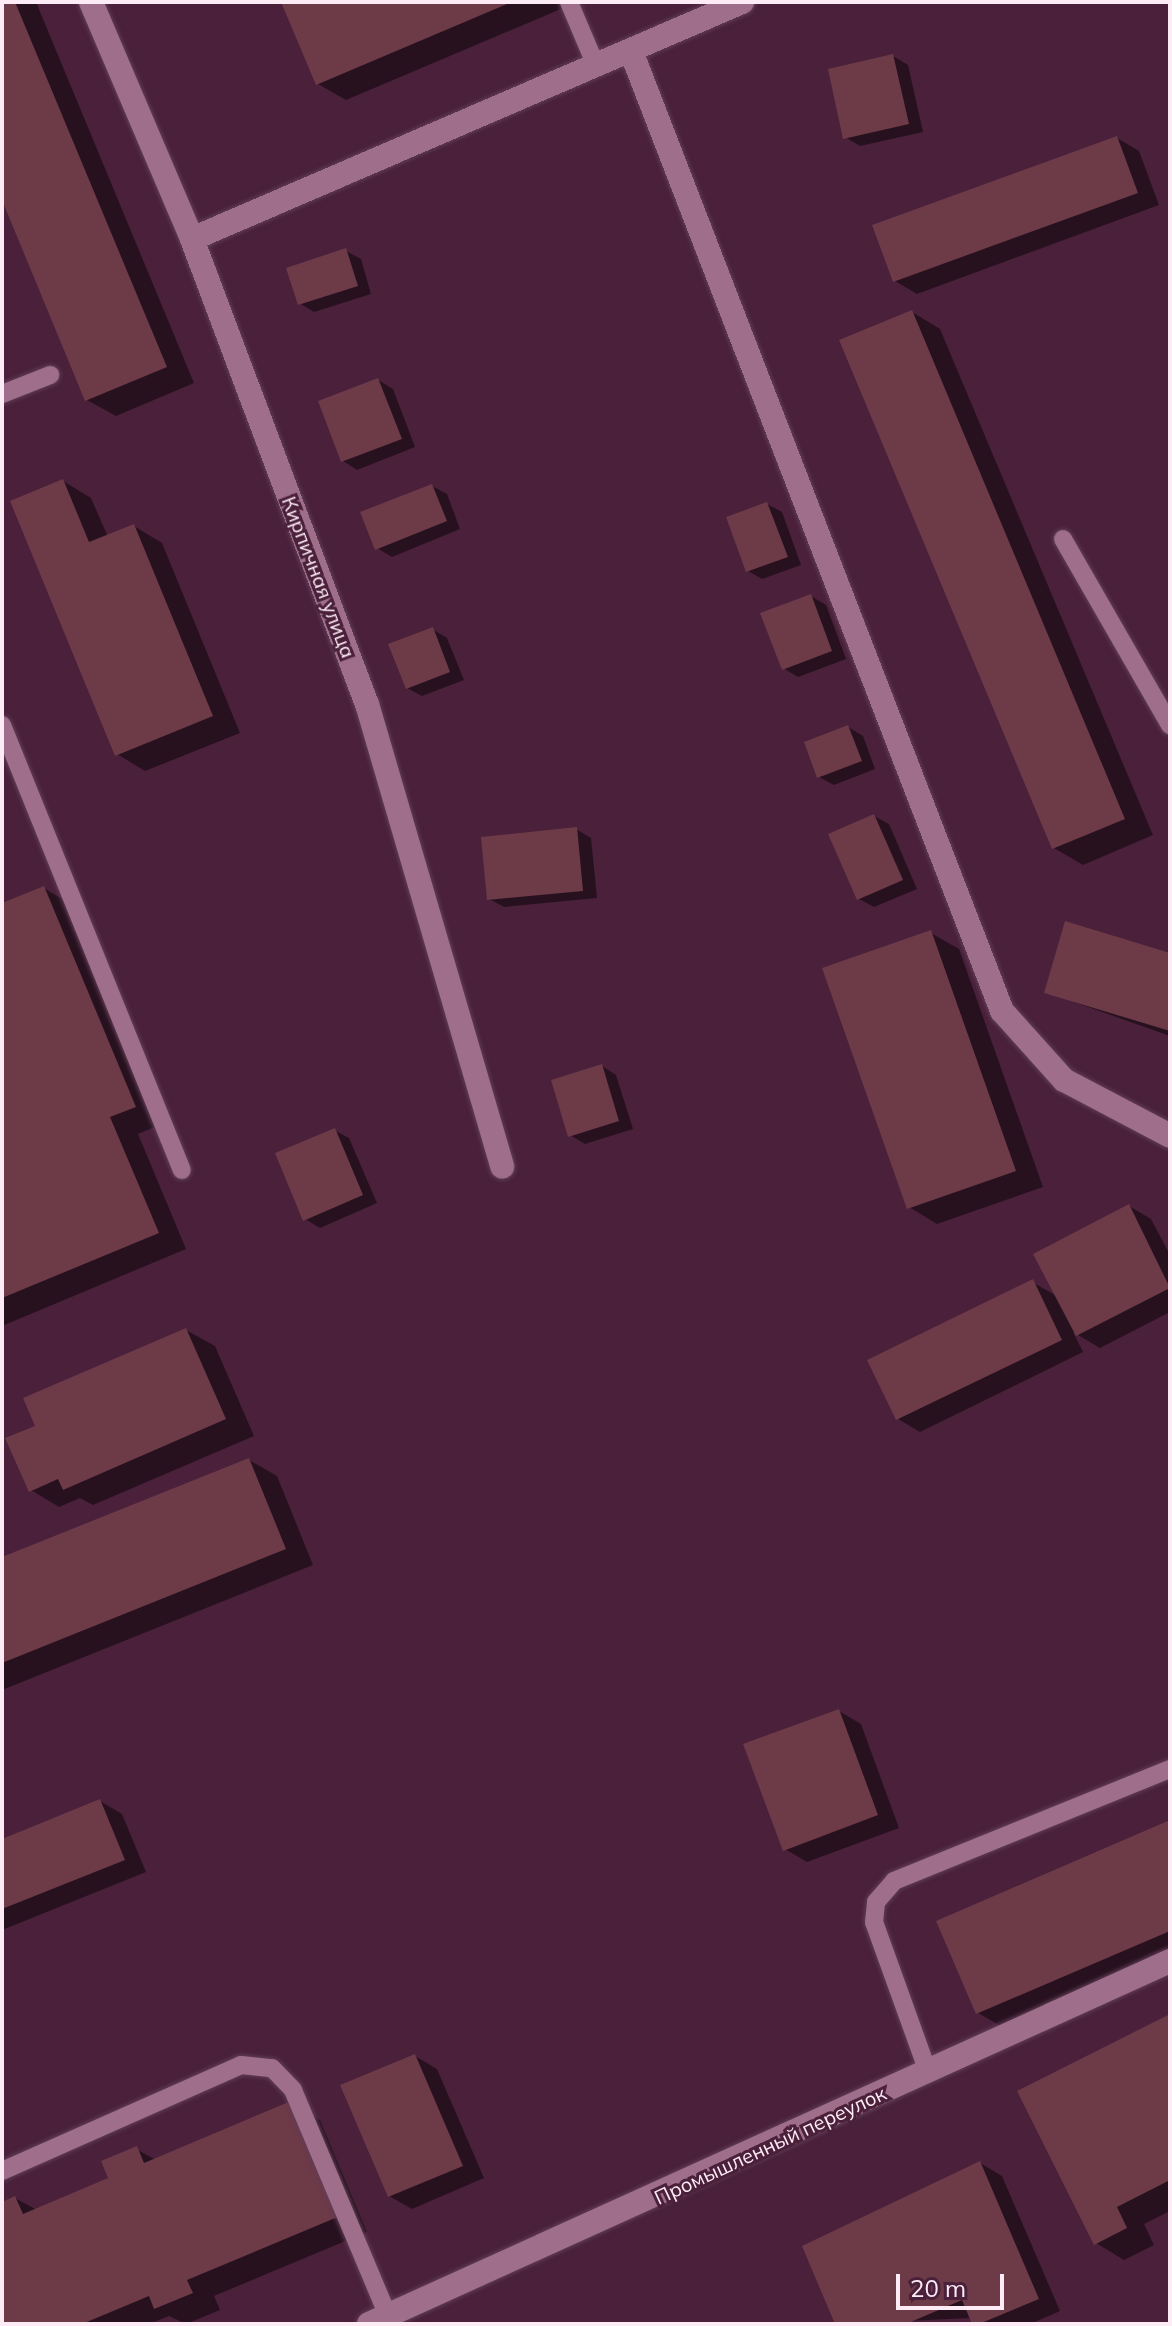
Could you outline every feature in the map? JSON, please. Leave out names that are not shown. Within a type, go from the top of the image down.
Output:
[{"type":"street","name":"Кирпичная улица","points":[[91,2],[192,239],[367,704],[502,1167]]},
{"type":"street","points":[[192,239],[742,2]]},
{"type":"street","points":[[631,51],[1002,1011],[1064,1080],[1170,1136]]},
{"type":"street","name":"Промышленный переулок","points":[[378,2320],[1170,1961]]},
{"type":"lane","points":[[569,2],[596,66]]},
{"type":"lane","points":[[2,394],[50,375]]},
{"type":"lane","points":[[1063,539],[1170,725]]},
{"type":"lane","points":[[2,725],[182,1170]]},
{"type":"lane","points":[[928,2072],[874,1922],[876,1902],[894,1881],[1170,1769]]},
{"type":"lane","points":[[2,2171],[241,2065],[272,2068],[293,2090],[378,2320]]},
{"type":"building","points":[[2,2],[15,2],[167,367],[85,401],[2,200]]},
{"type":"building","points":[[281,2],[512,2],[316,85]]},
{"type":"building","points":[[893,54],[909,124],[843,139],[828,69]]},
{"type":"building","points":[[1117,136],[1138,193],[893,282],[872,225]]},
{"type":"building","points":[[346,248],[358,286],[298,305],[286,268]]},
{"type":"building","points":[[912,310],[1125,819],[1052,849],[839,340]]},
{"type":"building","points":[[378,378],[402,439],[341,462],[318,401]]},
{"type":"building","points":[[63,479],[89,542],[134,524],[213,716],[115,756],[10,501]]},
{"type":"building","points":[[432,484],[447,521],[375,550],[360,512]]},
{"type":"building","points":[[767,502],[788,557],[746,572],[726,517]]},
{"type":"building","points":[[811,594],[832,651],[782,670],[760,613]]},
{"type":"building","points":[[433,627],[450,672],[406,689],[388,644]]},
{"type":"building","points":[[848,725],[862,761],[817,778],[804,742]]},
{"type":"building","points":[[874,814],[903,880],[857,900],[828,834]]},
{"type":"building","points":[[577,827],[583,891],[487,900],[481,837]]},
{"type":"building","points":[[44,886],[136,1107],[110,1117],[159,1233],[2,1298],[2,903]]},
{"type":"building","points":[[1065,921],[1170,953],[1170,1031],[1044,993]]},
{"type":"building","points":[[931,930],[1016,1171],[907,1209],[822,968]]},
{"type":"building","points":[[602,1064],[619,1121],[568,1137],[551,1080]]},
{"type":"building","points":[[335,1128],[363,1195],[303,1221],[275,1153]]},
{"type":"building","points":[[1129,1204],[1170,1288],[1076,1336],[1033,1254]]},
{"type":"building","points":[[1033,1279],[1062,1340],[896,1420],[867,1360]]},
{"type":"building","points":[[186,1328],[226,1419],[63,1490],[58,1479],[29,1492],[5,1438],[35,1426],[23,1398]]},
{"type":"building","points":[[249,1458],[286,1549],[2,1663],[2,1557]]},
{"type":"building","points":[[839,1709],[878,1815],[783,1851],[743,1744]]},
{"type":"building","points":[[100,1799],[125,1860],[2,1909],[2,1839]]},
{"type":"building","points":[[1170,1820],[1170,1931],[976,2014],[936,1921]]},
{"type":"building","points":[[1170,2014],[1170,2180],[1117,2207],[1127,2228],[1094,2245],[1017,2091]]},
{"type":"building","points":[[415,2054],[463,2166],[388,2197],[340,2085]]},
{"type":"building","points":[[291,2101],[340,2216],[187,2280],[193,2293],[154,2309],[149,2296],[82,2324],[2,2324],[2,2202],[15,2196],[23,2214],[108,2178],[101,2161],[137,2146],[144,2163]]},
{"type":"building","points":[[980,2161],[1039,2299],[979,2324],[972,2324],[962,2300],[906,2324],[835,2324],[802,2246]]}]
